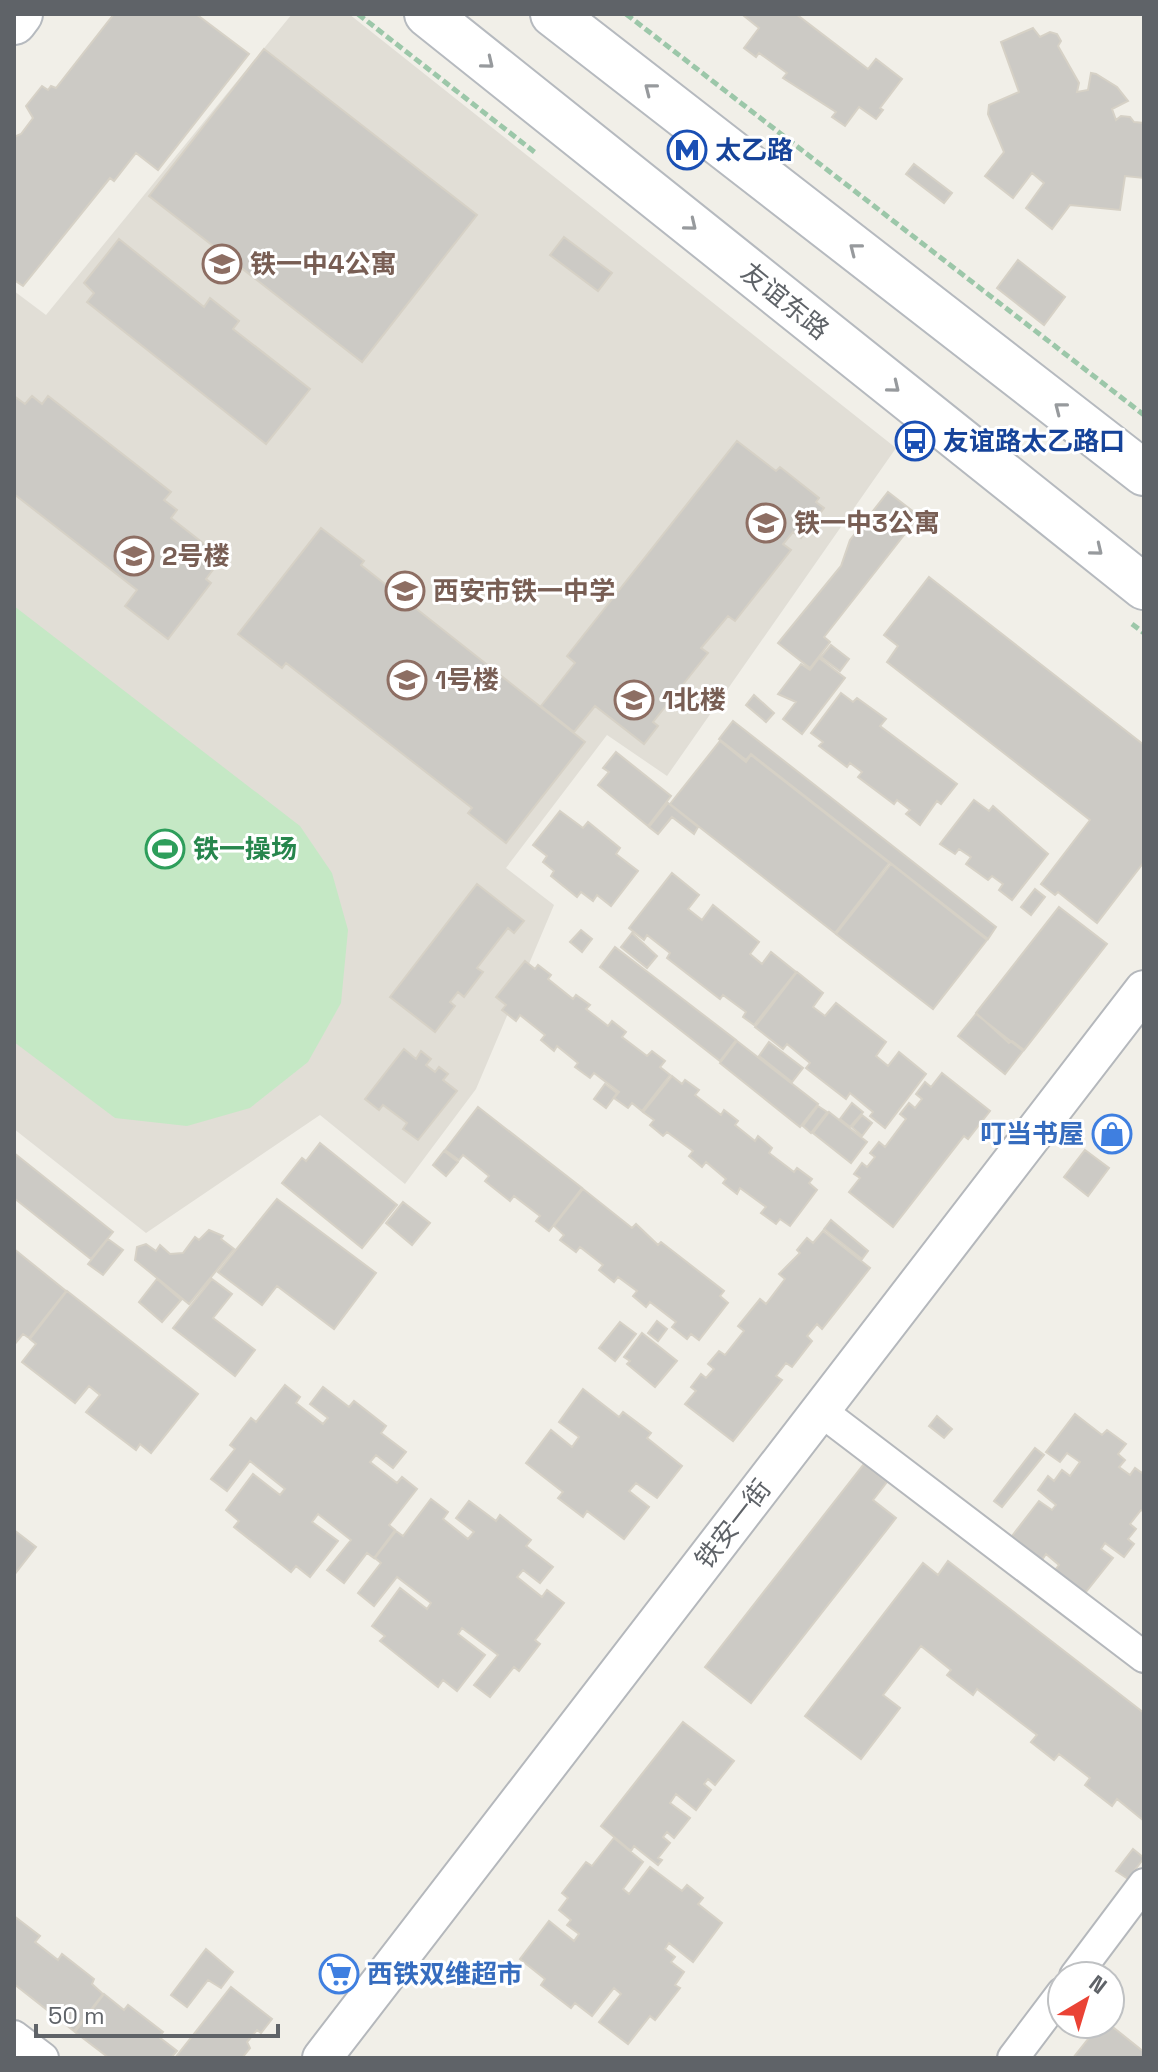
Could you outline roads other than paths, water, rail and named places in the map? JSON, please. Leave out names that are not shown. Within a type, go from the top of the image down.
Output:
[{"type":"main road","points":[[14,22],[20,14]]},
{"type":"main road","name":"友谊东路","points":[[427,14],[1144,587]]},
{"type":"main road","points":[[553,14],[1144,473]]},
{"type":"street","name":"铁安一街","points":[[322,2058],[1144,990]]},
{"type":"street","points":[[821,1411],[1144,1657]]},
{"type":"street","points":[[1087,1960],[1144,1884]]},
{"type":"street","points":[[1013,2058],[1046,2014]]},
{"type":"street","points":[[14,2036],[43,2058]]},
{"type":"place","name":"太乙路","points":[[687,150]]},
{"type":"place","name":"铁一中4公寓","points":[[222,264]]},
{"type":"place","name":"友谊路太乙路口","points":[[915,441]]},
{"type":"place","name":"铁一中3公寓","points":[[766,523]]},
{"type":"place","name":"2号楼","points":[[134,556]]},
{"type":"place","name":"西安市铁一中学","points":[[405,591]]},
{"type":"place","name":"1号楼","points":[[407,680]]},
{"type":"place","name":"1北楼","points":[[634,700]]},
{"type":"place","name":"铁一操场","points":[[165,849]]},
{"type":"place","name":"叮当书屋","points":[[1112,1134]]},
{"type":"place","name":"西铁双维超市","points":[[339,1974]]}]
